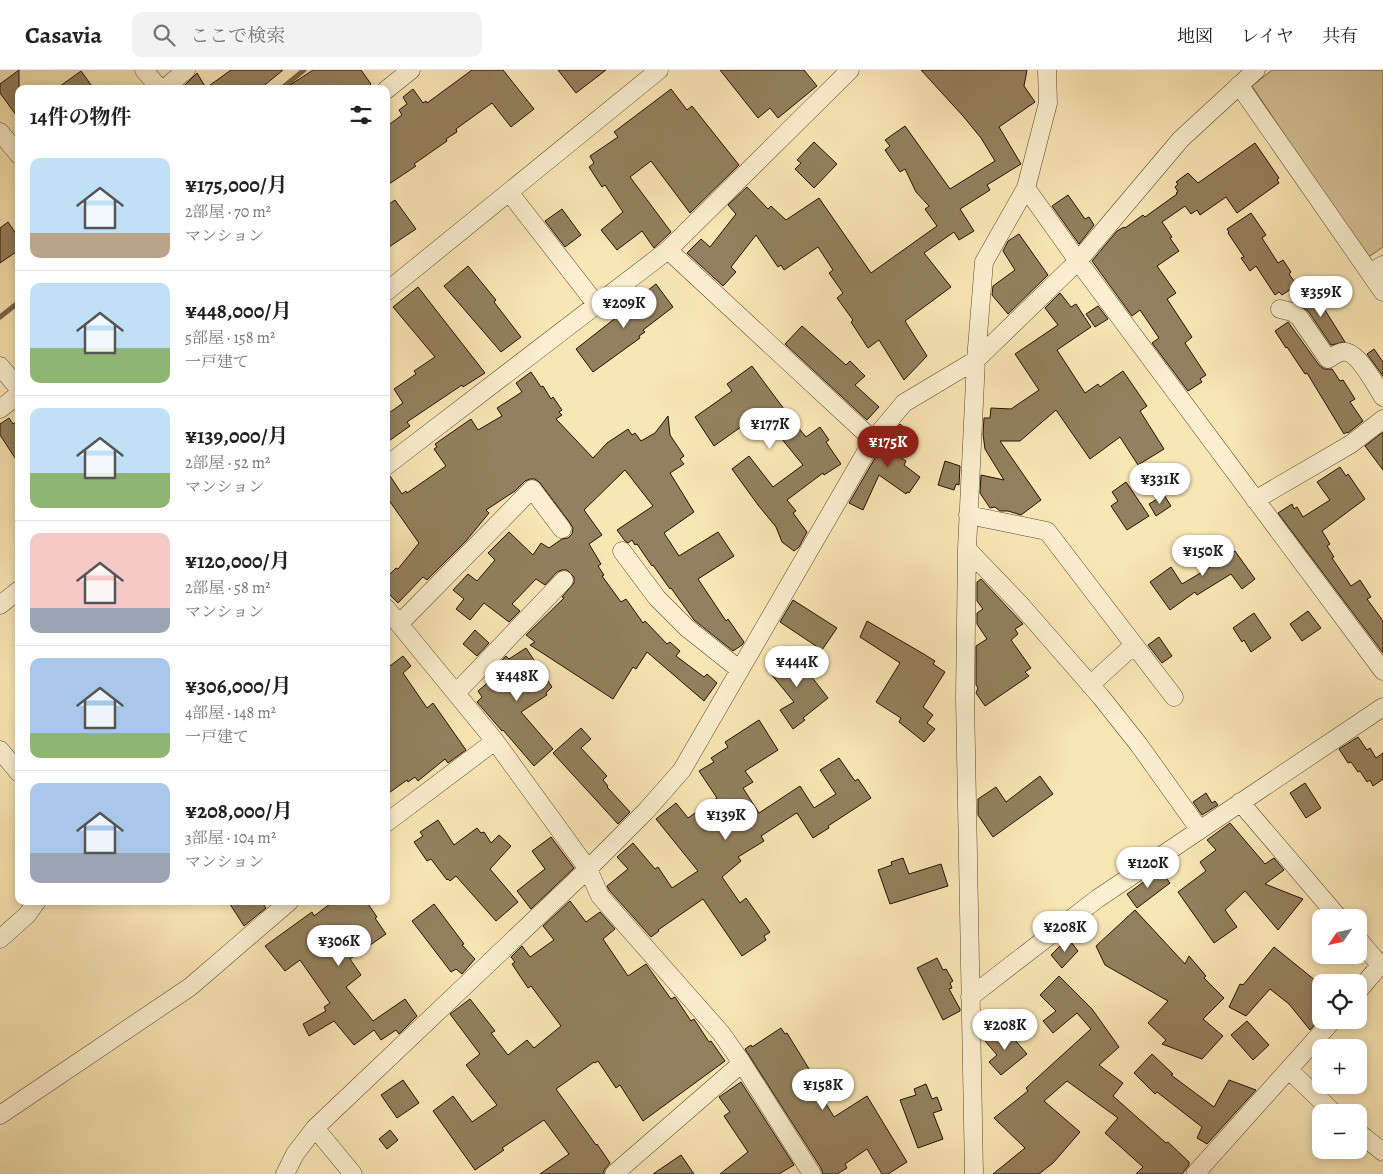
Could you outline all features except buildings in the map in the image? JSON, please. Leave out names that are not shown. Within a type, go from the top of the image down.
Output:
[{"type":"street","points":[[144,70],[158,85]]},
{"type":"street","points":[[167,85],[186,70]]},
{"type":"street","points":[[390,87],[411,70]]},
{"type":"street","points":[[390,289],[659,70]]},
{"type":"street","points":[[390,463],[668,250],[850,70]]},
{"type":"street","points":[[974,1174],[965,698],[966,549],[976,360],[984,262],[1026,188],[1048,103],[1047,70]]},
{"type":"street","points":[[285,1174],[295,1154],[315,1128],[588,869],[646,811],[682,770],[873,440],[904,403],[976,360],[1078,261],[1181,139],[1256,70]]},
{"type":"street","points":[[1239,85],[1377,269],[1383,292]]},
{"type":"street","points":[[0,132],[15,150]]},
{"type":"street","points":[[1026,188],[1078,261],[1383,671]]},
{"type":"street","points":[[509,192],[596,304]]},
{"type":"street","points":[[668,250],[873,440]]},
{"type":"street","points":[[1280,309],[1292,312],[1299,317],[1328,359],[1342,352],[1348,352],[1356,358],[1383,397]]},
{"type":"street","points":[[0,366],[15,384]]},
{"type":"street","points":[[0,409],[15,397]]},
{"type":"street","points":[[1255,500],[1351,444],[1383,419]]},
{"type":"street","points":[[562,529],[532,489],[390,615],[495,741],[588,869],[600,896],[721,1033],[812,1174]]},
{"type":"street","points":[[968,514],[1047,531],[1174,698]]},
{"type":"street","points":[[966,549],[1013,597],[1090,685],[1139,745],[1199,829]]},
{"type":"street","points":[[622,551],[657,598],[687,628],[740,670]]},
{"type":"street","points":[[456,693],[564,580]]},
{"type":"street","points":[[0,605],[15,593]]},
{"type":"street","points":[[1090,685],[1134,645]]},
{"type":"street","points":[[970,998],[1097,899],[1383,707]]},
{"type":"street","points":[[390,820],[495,741]]},
{"type":"street","points":[[0,750],[12,768]]},
{"type":"street","points":[[1240,802],[1331,909]]},
{"type":"street","points":[[0,939],[27,915],[35,905]]},
{"type":"street","points":[[0,1115],[190,987],[285,905]]},
{"type":"street","points":[[1367,981],[1382,964],[1368,949]]},
{"type":"street","points":[[1195,1174],[1325,1029]]},
{"type":"street","points":[[614,1174],[742,1063]]},
{"type":"street","points":[[1290,1070],[1325,1104]]},
{"type":"street","points":[[315,1128],[353,1174]]},
{"type":"street","points":[[1367,1139],[1383,1152]]},
{"type":"shaded area","points":[[1272,70],[1383,70],[1383,247],[1367,258],[1252,86]]},
{"type":"waterway","points":[[286,85],[304,70]]},
{"type":"waterway","points":[[0,317],[15,305]]}]
